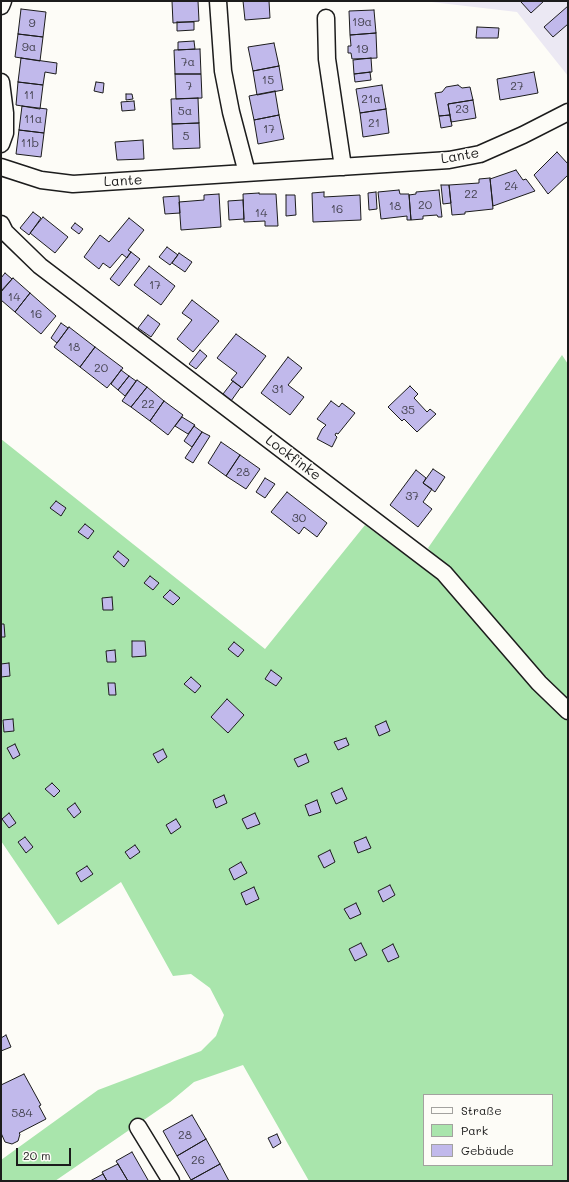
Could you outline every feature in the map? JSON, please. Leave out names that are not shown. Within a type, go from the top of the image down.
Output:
[{"type":"street","points":[[1,6],[3,1]]},
{"type":"street","points":[[218,1],[223,72],[231,112],[247,173]]},
{"type":"street","points":[[326,18],[328,67],[343,167]]},
{"type":"street","points":[[1,82],[5,114],[5,133],[1,144]]},
{"type":"street","name":"Lante","points":[[1,167],[41,180],[73,184],[450,160],[480,154],[523,135],[568,112]]},
{"type":"street","name":"Lockfinke","points":[[1,224],[5,232],[40,266],[444,573],[539,684],[568,711]]},
{"type":"street","points":[[138,1127],[170,1181]]},
{"type":"shaded area","points":[[423,1],[568,1],[568,76],[517,12]]},
{"type":"green space","points":[[562,355],[568,364],[568,704],[428,548]]},
{"type":"green space","points":[[1,439],[265,649],[365,525],[445,584],[568,717],[568,1181],[309,1181],[243,1065],[194,1082],[170,1102],[55,1181],[1,1181],[1,1160],[98,1090],[201,1051],[216,1036],[224,1015],[210,988],[191,974],[173,976],[121,882],[58,925],[1,841]]},
{"type":"building","points":[[172,1],[198,1],[199,21],[173,23]]},
{"type":"building","points":[[243,1],[269,1],[270,18],[245,20]]},
{"type":"building","points":[[544,1],[531,13],[521,2]]},
{"type":"building","points":[[568,6],[568,24],[553,37],[544,27]]},
{"type":"building","points":[[21,9],[46,12],[43,37],[18,34]]},
{"type":"building","points":[[374,10],[376,33],[350,35],[349,11]]},
{"type":"building","points":[[177,22],[194,22],[194,30],[177,31]]},
{"type":"building","points":[[477,27],[499,28],[498,38],[476,38]]},
{"type":"building","points":[[376,33],[377,58],[352,59],[351,53],[348,53],[348,46],[351,46],[350,35]]},
{"type":"building","points":[[18,34],[43,37],[40,61],[15,57]]},
{"type":"building","points":[[194,41],[195,49],[178,50],[178,42]]},
{"type":"building","points":[[274,43],[279,66],[253,71],[248,47]]},
{"type":"building","points":[[200,49],[201,74],[175,74],[174,50]]},
{"type":"building","points":[[21,58],[57,63],[56,74],[45,72],[43,85],[18,82]]},
{"type":"building","points":[[371,58],[372,72],[354,74],[353,60]]},
{"type":"building","points":[[279,66],[283,90],[257,95],[253,71]]},
{"type":"building","points":[[370,72],[371,80],[355,82],[354,74]]},
{"type":"building","points":[[534,72],[538,93],[500,100],[497,79]]},
{"type":"building","points":[[175,74],[201,74],[202,98],[176,99]]},
{"type":"building","points":[[18,82],[43,85],[40,109],[16,105]]},
{"type":"building","points":[[96,82],[104,83],[103,93],[94,91]]},
{"type":"building","points":[[382,85],[386,109],[360,113],[356,89]]},
{"type":"building","points":[[458,85],[462,88],[470,87],[473,100],[448,104],[450,115],[439,116],[435,93],[442,92],[446,87]]},
{"type":"building","points":[[275,91],[279,115],[254,120],[249,96]]},
{"type":"building","points":[[126,94],[132,94],[133,99],[126,100]]},
{"type":"building","points":[[198,98],[199,123],[172,124],[171,99]]},
{"type":"building","points":[[473,100],[476,118],[451,122],[448,104]]},
{"type":"building","points":[[134,101],[135,110],[122,111],[121,102]]},
{"type":"building","points":[[22,106],[47,109],[44,133],[19,130]]},
{"type":"building","points":[[386,109],[389,133],[363,137],[360,113]]},
{"type":"building","points":[[279,115],[284,139],[258,144],[254,120]]},
{"type":"building","points":[[450,115],[452,126],[441,128],[439,116]]},
{"type":"building","points":[[199,123],[200,148],[173,149],[172,124]]},
{"type":"building","points":[[19,130],[44,133],[41,157],[16,154]]},
{"type":"building","points":[[143,140],[144,159],[117,160],[115,142]]},
{"type":"building","points":[[557,152],[568,164],[568,175],[548,194],[534,175]]},
{"type":"building","points":[[516,170],[523,180],[526,179],[535,191],[493,206],[490,179]]},
{"type":"building","points":[[490,178],[493,209],[452,215],[449,185],[479,183],[479,179]]},
{"type":"building","points":[[441,185],[449,185],[451,203],[443,204]]},
{"type":"building","points":[[399,190],[400,194],[409,194],[411,220],[407,220],[407,216],[381,219],[378,192]]},
{"type":"building","points":[[439,190],[442,217],[438,217],[437,215],[423,216],[423,219],[411,220],[409,195],[416,194],[416,192]]},
{"type":"building","points":[[324,192],[324,197],[360,195],[361,220],[313,222],[312,193]]},
{"type":"building","points":[[376,192],[377,209],[369,210],[368,193]]},
{"type":"building","points":[[219,194],[221,227],[181,230],[179,202],[204,200],[204,195]]},
{"type":"building","points":[[243,194],[276,194],[278,226],[265,226],[265,221],[244,222]]},
{"type":"building","points":[[286,195],[295,195],[296,215],[286,216]]},
{"type":"building","points":[[179,196],[180,213],[165,214],[163,197]]},
{"type":"building","points":[[243,200],[244,219],[229,220],[228,201]]},
{"type":"building","points":[[33,212],[41,218],[29,235],[20,228]]},
{"type":"building","points":[[43,217],[68,237],[55,253],[30,233]]},
{"type":"building","points":[[129,218],[144,230],[128,250],[131,252],[127,258],[122,254],[110,268],[103,263],[99,269],[84,257],[100,235],[109,242]]},
{"type":"building","points":[[75,223],[83,229],[79,234],[71,228]]},
{"type":"building","points":[[167,247],[178,255],[170,265],[159,257]]},
{"type":"building","points":[[131,252],[140,259],[119,286],[110,279]]},
{"type":"building","points":[[179,253],[192,262],[185,272],[172,263]]},
{"type":"building","points":[[149,266],[175,286],[161,305],[134,285]]},
{"type":"building","points":[[5,273],[12,279],[1,291],[1,278]]},
{"type":"building","points":[[13,278],[30,293],[15,312],[1,300],[1,292]]},
{"type":"building","points":[[30,293],[56,316],[41,334],[15,312]]},
{"type":"building","points":[[192,300],[219,321],[193,352],[177,339],[192,320],[182,313]]},
{"type":"building","points":[[148,315],[160,324],[151,337],[138,328]]},
{"type":"building","points":[[61,323],[68,328],[57,343],[51,338]]},
{"type":"building","points":[[69,327],[95,347],[80,367],[54,347]]},
{"type":"building","points":[[236,334],[266,356],[242,388],[231,380],[237,373],[217,358]]},
{"type":"building","points":[[95,347],[123,368],[107,388],[80,367]]},
{"type":"building","points":[[200,350],[207,356],[196,369],[189,364]]},
{"type":"building","points":[[288,357],[302,368],[288,385],[304,397],[290,415],[261,393]]},
{"type":"building","points":[[121,370],[129,376],[118,390],[111,384]]},
{"type":"building","points":[[129,376],[136,381],[125,396],[118,390]]},
{"type":"building","points":[[137,380],[147,387],[131,407],[122,401]]},
{"type":"building","points":[[233,381],[241,387],[231,401],[223,394]]},
{"type":"building","points":[[410,386],[418,394],[414,398],[427,412],[430,409],[436,414],[417,432],[404,419],[402,421],[388,407]]},
{"type":"building","points":[[147,387],[164,401],[150,421],[131,407]]},
{"type":"building","points":[[164,401],[183,415],[168,435],[150,421]]},
{"type":"building","points":[[331,401],[339,407],[342,403],[355,413],[338,434],[336,433],[335,435],[337,437],[332,447],[317,439],[322,429],[326,425],[317,419]]},
{"type":"building","points":[[182,417],[195,425],[188,434],[175,426]]},
{"type":"building","points":[[194,426],[202,432],[192,447],[184,441]]},
{"type":"building","points":[[202,432],[210,436],[193,463],[185,458]]},
{"type":"building","points":[[221,442],[240,455],[226,476],[208,463]]},
{"type":"building","points":[[240,455],[260,469],[246,489],[226,476]]},
{"type":"building","points":[[433,469],[445,477],[435,492],[423,483]]},
{"type":"building","points":[[416,470],[426,478],[423,483],[432,489],[423,502],[432,509],[418,527],[390,505]]},
{"type":"building","points":[[265,478],[275,484],[265,498],[256,492]]},
{"type":"building","points":[[287,492],[327,523],[317,537],[304,527],[299,534],[271,512]]},
{"type":"building","points":[[56,501],[66,508],[61,516],[50,508]]},
{"type":"building","points":[[85,524],[94,531],[88,539],[78,532]]},
{"type":"building","points":[[118,551],[129,560],[124,567],[113,557]]},
{"type":"building","points":[[150,576],[159,583],[153,590],[144,583]]},
{"type":"building","points":[[170,590],[180,598],[173,605],[163,597]]},
{"type":"building","points":[[112,597],[113,610],[103,610],[102,598]]},
{"type":"building","points":[[1,624],[4,624],[5,637],[1,637]]},
{"type":"building","points":[[132,641],[145,641],[146,656],[132,657]]},
{"type":"building","points":[[234,642],[244,650],[238,657],[228,649]]},
{"type":"building","points":[[115,650],[116,662],[107,662],[106,651]]},
{"type":"building","points":[[9,663],[10,676],[1,677],[1,664]]},
{"type":"building","points":[[271,670],[282,678],[276,686],[265,679]]},
{"type":"building","points":[[191,677],[201,686],[195,693],[184,684]]},
{"type":"building","points":[[108,683],[115,683],[116,695],[109,695]]},
{"type":"building","points":[[227,699],[244,715],[228,733],[211,717]]},
{"type":"building","points":[[13,719],[14,731],[4,732],[3,720]]},
{"type":"building","points":[[386,721],[390,731],[379,736],[375,726]]},
{"type":"building","points":[[346,738],[349,745],[338,750],[334,742]]},
{"type":"building","points":[[15,744],[20,755],[13,759],[7,748]]},
{"type":"building","points":[[163,749],[167,757],[158,763],[153,754]]},
{"type":"building","points":[[306,754],[309,762],[298,767],[294,759]]},
{"type":"building","points":[[52,783],[60,791],[54,797],[45,789]]},
{"type":"building","points":[[342,788],[347,799],[336,804],[331,793]]},
{"type":"building","points":[[224,795],[227,803],[216,808],[213,800]]},
{"type":"building","points":[[317,800],[321,812],[309,816],[305,805]]},
{"type":"building","points":[[75,803],[81,812],[74,818],[67,809]]},
{"type":"building","points":[[9,813],[16,823],[9,828],[2,819]]},
{"type":"building","points":[[255,813],[260,824],[247,829],[242,819]]},
{"type":"building","points":[[176,819],[181,827],[171,834],[166,825]]},
{"type":"building","points":[[25,837],[33,847],[26,853],[18,842]]},
{"type":"building","points":[[366,837],[371,848],[358,853],[354,842]]},
{"type":"building","points":[[135,845],[140,852],[130,859],[125,852]]},
{"type":"building","points":[[330,850],[335,862],[324,868],[318,856]]},
{"type":"building","points":[[241,862],[247,873],[234,880],[229,869]]},
{"type":"building","points":[[87,866],[93,874],[81,882],[76,873]]},
{"type":"building","points":[[390,885],[395,895],[383,902],[378,891]]},
{"type":"building","points":[[254,887],[259,899],[246,905],[241,893]]},
{"type":"building","points":[[356,903],[361,914],[350,919],[344,909]]},
{"type":"building","points":[[361,943],[367,955],[355,961],[349,949]]},
{"type":"building","points":[[393,944],[399,957],[388,962],[382,950]]},
{"type":"building","points":[[6,1035],[11,1047],[1,1051],[1,1038]]},
{"type":"building","points":[[24,1074],[41,1105],[39,1106],[46,1119],[19,1133],[18,1141],[12,1144],[5,1142],[1,1133],[1,1085]]},
{"type":"building","points":[[192,1115],[206,1139],[177,1156],[163,1131]]},
{"type":"building","points":[[277,1134],[281,1143],[273,1148],[268,1138]]},
{"type":"building","points":[[206,1139],[220,1164],[191,1180],[177,1156]]},
{"type":"building","points":[[132,1152],[148,1180],[147,1181],[128,1181],[116,1161]]},
{"type":"building","points":[[118,1164],[128,1181],[107,1181],[102,1172]]},
{"type":"building","points":[[220,1164],[229,1181],[191,1181],[191,1180]]},
{"type":"building","points":[[103,1174],[107,1181],[90,1181]]}]
